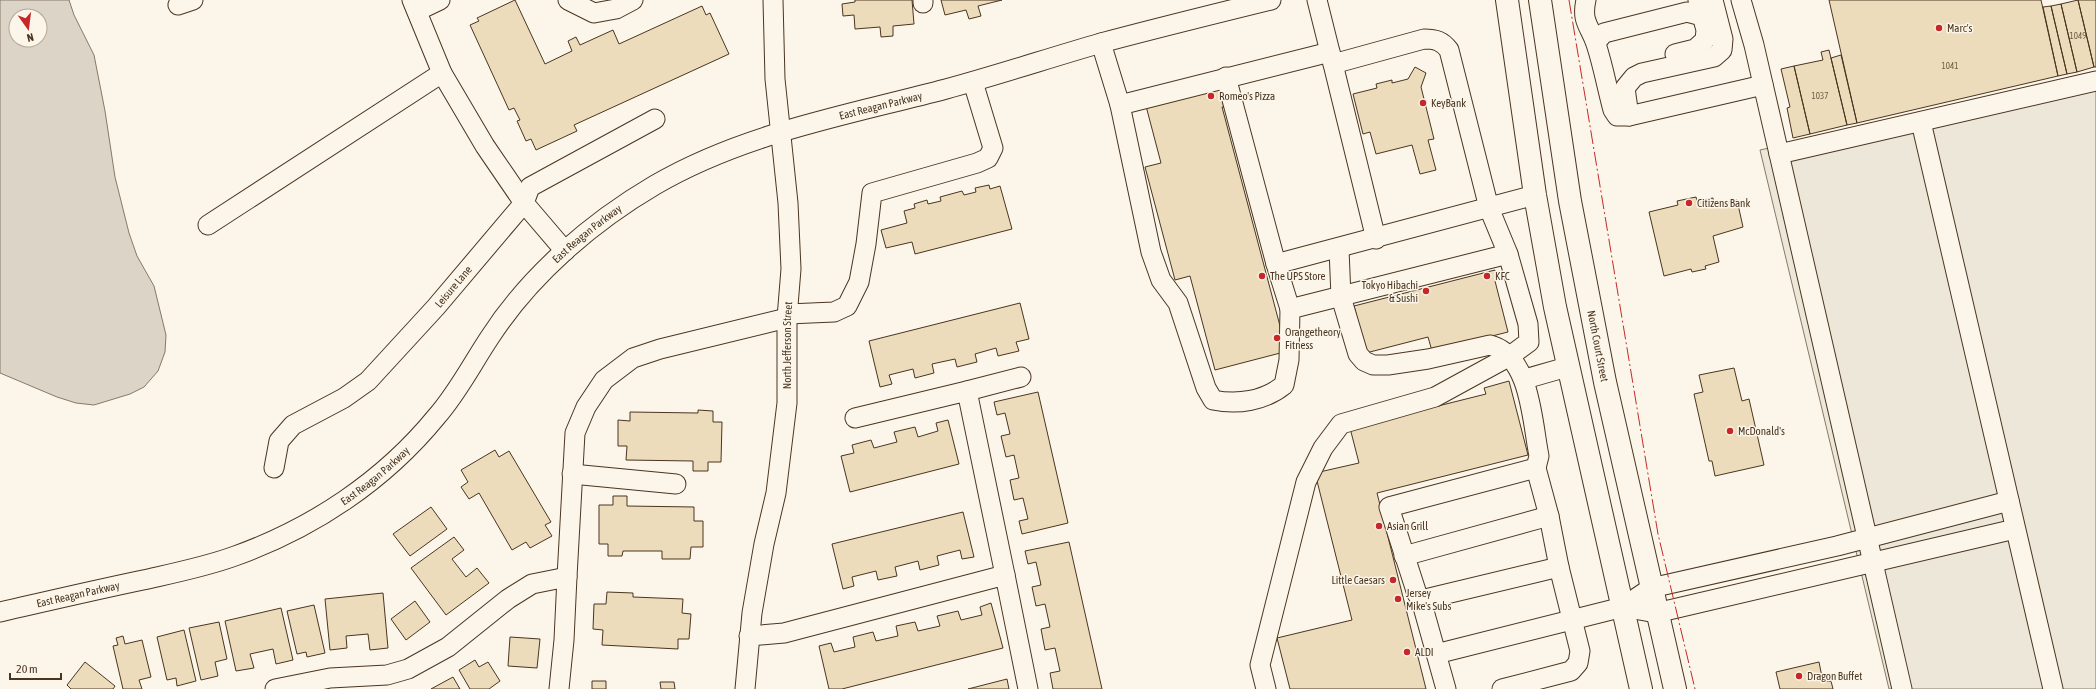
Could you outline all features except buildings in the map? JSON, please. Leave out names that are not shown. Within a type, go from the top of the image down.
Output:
[{"type":"main road","points":[[1506,0],[1535,195],[1567,367],[1641,689]]},
{"type":"main road","name":"North Court Street","points":[[1540,0],[1570,201],[1604,382],[1656,613],[1675,689]]},
{"type":"street","points":[[440,0],[414,6],[442,73],[485,146],[524,203],[565,251]]},
{"type":"street","points":[[568,0],[594,13],[616,9],[633,0]]},
{"type":"street","name":"North Jefferson Street","points":[[745,689],[749,636],[764,544],[780,469],[787,403],[788,316],[791,270],[788,203],[775,79],[773,0]]},
{"type":"street","name":"East Reagan Parkway","points":[[0,612],[195,568],[233,557],[270,543],[305,525],[345,501],[377,477],[400,456],[438,416],[466,378],[490,337],[505,316],[529,288],[565,251],[617,210],[655,185],[696,164],[738,146],[781,133],[973,82],[1101,43],[1271,0]]},
{"type":"street","points":[[1317,0],[1376,239]]},
{"type":"street","points":[[1586,0],[1584,8],[1586,24],[1596,42],[1613,110],[1617,116],[1629,116],[1763,85]]},
{"type":"street","points":[[1625,88],[1634,77],[1642,73],[1714,57],[1722,50],[1722,39],[1714,0]]},
{"type":"street","points":[[1741,0],[1763,85],[1902,689]]},
{"type":"street","points":[[1596,42],[1604,33],[1696,9],[1706,30],[1705,40],[1695,49],[1628,67],[1623,73],[1629,116]]},
{"type":"street","points":[[1120,105],[1226,77],[1332,58],[1424,39],[1435,39],[1443,43],[1450,50],[1489,208],[1508,254],[1528,324],[1529,342],[1510,356],[1435,397],[1341,424],[1323,448],[1306,482],[1260,666],[1266,689]]},
{"type":"street","points":[[1101,43],[1120,105],[1151,252],[1162,280],[1178,303],[1206,388],[1213,400],[1227,403],[1244,402],[1272,394],[1284,385],[1289,360],[1290,309],[1276,264],[1226,77]]},
{"type":"street","points":[[208,225],[442,73]]},
{"type":"street","points":[[1779,154],[2096,81]]},
{"type":"street","points":[[559,689],[564,640],[575,433],[586,407],[604,380],[633,358],[660,349],[788,316],[834,312],[847,306],[859,282],[866,244],[872,193],[977,163],[988,158],[993,148],[973,82]]},
{"type":"street","name":"Leisure Lane","points":[[274,468],[280,440],[293,425],[344,398],[368,381],[436,307],[524,203],[530,187],[655,119]]},
{"type":"street","points":[[1921,122],[2053,689]]},
{"type":"street","points":[[1276,264],[1339,249],[1535,195]]},
{"type":"street","points":[[1339,249],[1341,297],[1358,354],[1364,361],[1373,366],[1428,359],[1490,345],[1498,347],[1510,356],[1525,379],[1539,456],[1536,468],[1549,516],[1559,566],[1580,650],[1578,662],[1571,671],[1502,689]]},
{"type":"street","points":[[1290,309],[1508,254]]},
{"type":"street","points":[[1525,379],[1567,367]]},
{"type":"street","points":[[855,418],[1021,377]]},
{"type":"street","points":[[968,391],[1028,689]]},
{"type":"street","points":[[1446,689],[1421,600],[1417,594],[1389,507],[1536,468]]},
{"type":"street","points":[[572,474],[676,484]]},
{"type":"street","points":[[1436,654],[1623,607],[1651,588],[1867,538],[2009,501]]},
{"type":"street","points":[[1404,556],[1549,516]]},
{"type":"street","points":[[1623,607],[1656,613],[2015,529]]},
{"type":"street","points":[[1421,600],[1559,566]]},
{"type":"street","points":[[749,636],[784,633],[1005,575]]},
{"type":"street","points":[[274,689],[330,678],[388,675],[408,669],[448,647],[508,598],[532,584],[567,577]]},
{"type":"shaded area","points":[[0,0],[69,0],[74,15],[94,55],[105,111],[115,177],[129,233],[137,256],[154,286],[166,335],[165,352],[158,371],[144,387],[130,394],[94,405],[76,403],[57,397],[0,373]]},
{"type":"shaded area","points":[[2096,73],[2096,689],[1889,689],[1760,150],[1893,121]]},
{"type":"power","points":[[1569,0],[1658,534],[1695,689]]},
{"type":"place","name":"Marc's","points":[[1939,28]]},
{"type":"place","name":"Romeo's Pizza","points":[[1211,96]]},
{"type":"place","name":"KeyBank","points":[[1423,103]]},
{"type":"place","name":"Citizens Bank","points":[[1689,203]]},
{"type":"place","name":"The UPS Store","points":[[1262,276]]},
{"type":"place","name":"KFC","points":[[1487,276]]},
{"type":"place","name":"Tokyo Hibachi & Sushi","points":[[1426,291]]},
{"type":"place","name":"Orangetheory Fitness","points":[[1277,338]]},
{"type":"place","name":"McDonald's","points":[[1730,431]]},
{"type":"place","name":"Asian Grill","points":[[1379,526]]},
{"type":"place","name":"Little Caesars","points":[[1393,580]]},
{"type":"place","name":"Jersey Mike's Subs","points":[[1398,599]]},
{"type":"place","name":"ALDI","points":[[1407,652]]},
{"type":"place","name":"Dragon Buffet","points":[[1799,676]]}]
